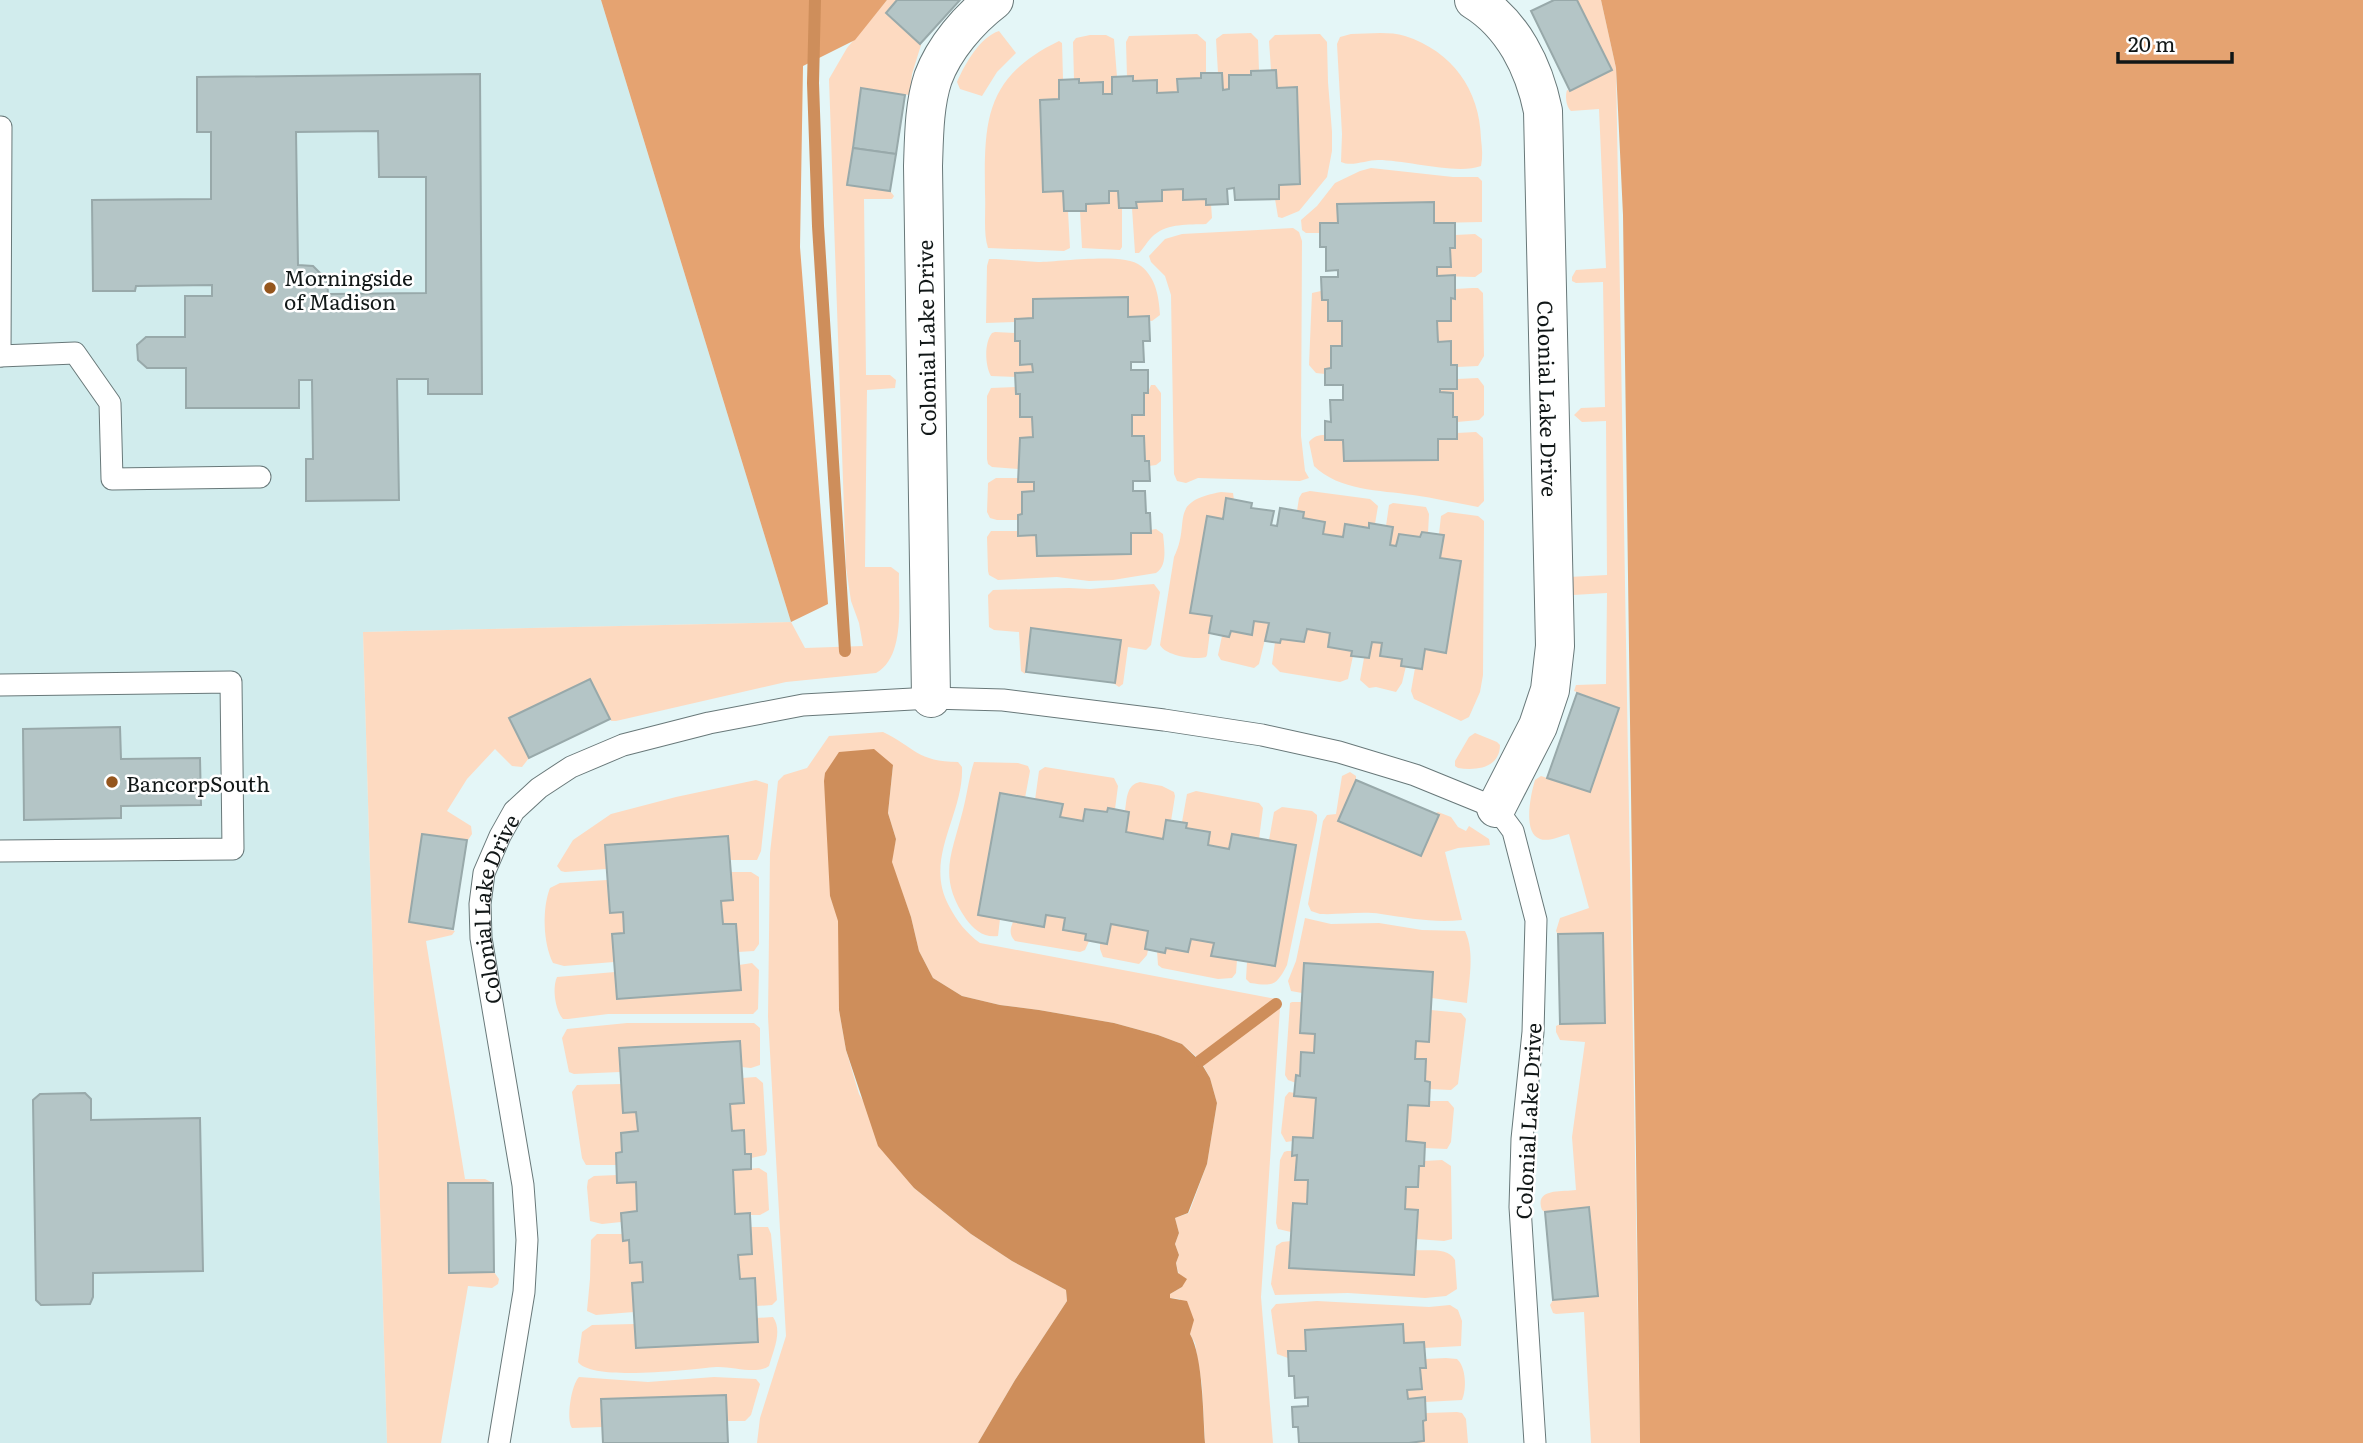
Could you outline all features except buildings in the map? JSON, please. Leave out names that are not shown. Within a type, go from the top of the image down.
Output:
[{"type":"street","name":"Colonial Lake Drive","points":[[931,698],[923,166],[925,120],[933,78],[949,47],[994,0]]},
{"type":"street","name":"Colonial Lake Drive","points":[[1474,0],[1485,6],[1505,26],[1520,48],[1538,89],[1543,111],[1555,646],[1550,690],[1538,726],[1496,808]]},
{"type":"lane","points":[[1,127],[0,356],[75,353],[110,403],[112,479],[260,477]]},
{"type":"lane","points":[[0,685],[231,682],[233,849],[0,851]]},
{"type":"lane","name":"Colonial Lake Drive","points":[[499,1443],[524,1292],[527,1240],[523,1185],[481,938],[480,904],[484,873],[514,811],[539,788],[572,767],[623,746],[709,723],[803,705],[931,698],[1003,700],[1262,734],[1382,764],[1451,788],[1496,808],[1513,831],[1536,920],[1533,1032],[1522,1139],[1520,1207],[1535,1443]]},
{"type":"shaded area","points":[[0,0],[601,0],[791,622],[363,632],[387,1443],[0,1443]]},
{"type":"shaded area","points":[[601,0],[887,0],[855,40],[803,66],[800,247],[828,604],[791,622]]},
{"type":"shaded area","points":[[887,0],[897,0],[886,13],[921,45],[912,74],[910,95],[861,89],[847,185],[890,191],[894,196],[892,199],[864,199],[866,375],[890,375],[896,380],[895,388],[867,390],[865,567],[891,567],[899,573],[898,628],[892,654],[886,665],[876,673],[786,682],[616,721],[611,721],[589,679],[510,718],[529,758],[522,767],[512,766],[495,749],[467,779],[447,811],[471,826],[472,834],[468,840],[422,834],[409,922],[455,931],[452,935],[426,941],[465,1179],[485,1179],[493,1183],[448,1183],[449,1272],[494,1272],[499,1279],[498,1284],[492,1288],[468,1286],[441,1443],[387,1443],[363,632],[791,622],[805,648],[863,646],[851,601],[846,567],[829,79],[847,48]]},
{"type":"shaded area","points":[[1577,0],[1601,0],[1616,68],[1640,1443],[1591,1443],[1584,1312],[1556,1314],[1550,1305],[1553,1300],[1598,1296],[1589,1207],[1545,1212],[1541,1203],[1542,1198],[1550,1192],[1576,1190],[1572,1137],[1585,1042],[1560,1040],[1556,1026],[1605,1023],[1556,931],[1560,918],[1589,908],[1569,834],[1547,840],[1534,835],[1529,821],[1530,803],[1535,780],[1541,776],[1590,792],[1619,708],[1574,691],[1576,685],[1606,684],[1607,593],[1573,595],[1569,577],[1607,575],[1606,421],[1582,422],[1574,415],[1581,408],[1605,407],[1603,282],[1576,283],[1572,281],[1572,277],[1576,270],[1606,268],[1599,109],[1571,111],[1566,95],[1567,90],[1570,91],[1611,70]]},
{"type":"shaded area","points":[[1601,0],[2363,0],[2363,1443],[1640,1443],[1623,215],[1616,68]]},
{"type":"shaded area","points":[[999,31],[1016,53],[997,72],[982,96],[960,89],[957,82],[979,45]]},
{"type":"shaded area","points":[[1251,33],[1258,40],[1259,71],[1251,71],[1251,75],[1223,90],[1222,73],[1218,73],[1216,39],[1223,34]]},
{"type":"shaded area","points":[[1385,33],[1405,36],[1422,43],[1449,62],[1469,89],[1475,104],[1482,146],[1481,166],[1459,169],[1373,160],[1350,164],[1341,162],[1337,44],[1340,37]]},
{"type":"shaded area","points":[[1197,34],[1206,42],[1206,73],[1201,73],[1201,78],[1177,79],[1178,92],[1157,93],[1156,80],[1133,81],[1133,76],[1127,77],[1126,42],[1129,36]]},
{"type":"shaded area","points":[[1320,34],[1327,42],[1332,132],[1327,177],[1299,211],[1282,218],[1278,217],[1275,199],[1279,198],[1279,185],[1300,184],[1297,88],[1277,88],[1271,70],[1269,41],[1275,35]]},
{"type":"shaded area","points":[[1106,35],[1114,39],[1117,77],[1112,77],[1112,94],[1103,94],[1102,82],[1079,83],[1079,79],[1074,79],[1073,42],[1076,38]]},
{"type":"shaded area","points":[[1059,41],[1062,43],[1063,79],[1059,80],[1059,99],[1040,100],[1043,191],[1063,191],[1064,211],[1068,211],[1070,248],[1064,251],[988,248],[985,229],[985,168],[988,123],[994,103],[1016,70]]},
{"type":"shaded area","points":[[1371,168],[1478,177],[1482,181],[1482,222],[1434,223],[1434,202],[1338,204],[1338,223],[1320,223],[1320,233],[1306,233],[1302,230],[1301,220],[1317,206],[1335,183]]},
{"type":"shaded area","points":[[1183,189],[1184,200],[1206,199],[1211,204],[1212,218],[1206,224],[1166,228],[1152,237],[1139,253],[1135,253],[1132,208],[1136,207],[1136,202],[1162,190]]},
{"type":"shaded area","points":[[1109,191],[1118,191],[1119,208],[1122,208],[1122,247],[1120,250],[1082,248],[1080,211],[1086,210],[1086,204]]},
{"type":"shaded area","points":[[1293,228],[1299,232],[1302,241],[1301,436],[1305,471],[1309,478],[1300,481],[1198,478],[1186,483],[1177,481],[1174,474],[1171,295],[1165,276],[1151,262],[1149,256],[1165,239],[1182,234]]},
{"type":"shaded area","points":[[1475,234],[1482,239],[1482,272],[1475,277],[1437,276],[1437,267],[1451,267],[1450,248],[1455,248],[1455,235]]},
{"type":"shaded area","points":[[989,259],[1038,262],[1121,259],[1133,262],[1146,271],[1153,282],[1158,295],[1160,315],[1152,321],[1128,317],[1128,298],[1033,318],[1015,319],[1015,322],[986,323]]},
{"type":"shaded area","points":[[1478,288],[1483,293],[1484,356],[1478,366],[1457,367],[1451,365],[1451,342],[1438,342],[1437,321],[1451,321],[1451,298],[1454,299],[1455,289]]},
{"type":"shaded area","points":[[1321,291],[1322,299],[1328,300],[1328,321],[1342,321],[1342,346],[1331,346],[1331,368],[1325,369],[1325,374],[1316,373],[1309,365],[1312,293]]},
{"type":"shaded area","points":[[995,332],[1015,333],[1015,341],[1020,341],[1020,364],[1032,364],[1033,372],[1016,377],[991,376],[986,354],[989,337]]},
{"type":"shaded area","points":[[1478,378],[1484,386],[1484,415],[1479,420],[1457,422],[1457,417],[1453,417],[1453,393],[1440,392],[1440,389],[1457,389],[1457,379]]},
{"type":"shaded area","points":[[1151,385],[1155,385],[1161,393],[1161,461],[1149,466],[1149,461],[1145,461],[1132,436],[1132,415],[1144,415],[1144,393],[1148,392]]},
{"type":"shaded area","points":[[1016,387],[1020,394],[1020,417],[1032,417],[1033,437],[1020,438],[1021,460],[1018,461],[1018,469],[992,467],[987,459],[987,396],[991,388]]},
{"type":"shaded area","points":[[1476,432],[1483,438],[1484,501],[1478,507],[1348,485],[1324,474],[1314,466],[1309,442],[1314,437],[1323,435],[1325,440],[1343,440],[1344,461],[1437,460],[1438,439],[1457,439],[1457,433]]},
{"type":"shaded area","points":[[996,478],[1019,478],[1019,482],[1034,482],[1034,491],[1022,492],[1022,514],[1018,515],[1018,520],[990,518],[987,512],[988,483]]},
{"type":"shaded area","points":[[1310,491],[1370,499],[1378,506],[1375,524],[1370,523],[1369,528],[1343,537],[1323,534],[1325,522],[1303,518],[1304,512],[1297,511],[1302,493]]},
{"type":"shaded area","points":[[1221,492],[1233,493],[1234,500],[1226,499],[1223,519],[1207,517],[1190,612],[1212,616],[1207,655],[1201,658],[1181,656],[1168,652],[1160,645],[1174,557],[1184,515],[1193,501]]},
{"type":"shaded area","points":[[1393,503],[1426,507],[1429,514],[1428,533],[1422,532],[1420,537],[1399,534],[1396,546],[1390,545],[1393,528],[1386,526],[1389,505]]},
{"type":"shaded area","points":[[1448,512],[1478,516],[1484,521],[1483,675],[1480,692],[1469,717],[1461,721],[1414,699],[1411,691],[1415,668],[1422,668],[1425,649],[1445,652],[1461,561],[1440,558],[1444,536],[1439,534],[1441,516]]},
{"type":"shaded area","points":[[1156,529],[1163,534],[1164,561],[1156,573],[1089,581],[1057,577],[998,580],[989,575],[987,537],[991,531],[1018,531],[1018,536],[1036,535],[1038,556],[1131,554],[1131,533],[1150,533],[1150,530]]},
{"type":"shaded area","points":[[1154,584],[1160,592],[1151,645],[1146,650],[1128,647],[1123,684],[1119,687],[1113,683],[1120,640],[1031,628],[1025,674],[1021,671],[1019,632],[994,630],[989,627],[988,595],[993,590],[1090,589]]},
{"type":"shaded area","points":[[1254,621],[1269,623],[1259,664],[1254,668],[1221,660],[1218,655],[1222,636],[1229,637],[1231,631]]},
{"type":"shaded area","points":[[1307,629],[1330,633],[1328,647],[1352,651],[1348,679],[1340,682],[1280,672],[1272,664],[1275,642],[1280,643],[1281,639],[1304,642]]},
{"type":"shaded area","points":[[1372,642],[1382,643],[1380,656],[1402,659],[1401,665],[1406,666],[1402,683],[1396,692],[1369,688],[1360,680],[1364,658],[1369,658]]},
{"type":"shaded area","points":[[883,732],[917,753],[934,759],[958,762],[962,767],[961,785],[946,836],[940,871],[942,888],[955,917],[980,943],[1276,999],[1199,1059],[1182,1044],[1114,1023],[1000,1005],[962,996],[933,978],[919,951],[911,917],[891,862],[896,839],[888,813],[893,765],[830,896],[839,921],[839,1010],[846,1050],[859,1094],[914,1188],[971,1234],[1012,1261],[1066,1290],[1067,1301],[1015,1380],[978,1443],[757,1443],[760,1418],[786,1336],[768,1017],[770,853],[778,781],[784,775],[807,768],[829,736]]},
{"type":"shaded area","points":[[1475,733],[1497,742],[1500,745],[1499,753],[1496,759],[1486,766],[1458,768],[1455,761],[1469,737]]},
{"type":"shaded area","points":[[874,749],[893,765],[888,813],[896,839],[892,862],[911,917],[919,951],[933,978],[962,996],[1000,1005],[1114,1023],[1158,1035],[1182,1044],[1200,1061],[1210,1078],[1217,1103],[1207,1164],[1188,1213],[1175,1218],[1179,1233],[1175,1244],[1179,1255],[1176,1263],[1178,1273],[1187,1279],[1182,1287],[1170,1294],[1170,1298],[1187,1301],[1194,1320],[1190,1334],[1200,1371],[1205,1443],[978,1443],[1015,1380],[1067,1301],[1066,1290],[1012,1261],[971,1234],[914,1188],[878,1146],[846,1050],[839,1010],[838,921],[830,896],[824,781],[825,773],[839,752]]},
{"type":"shaded area","points":[[974,762],[1018,763],[1028,766],[1030,771],[1025,798],[1000,794],[978,915],[1000,919],[998,936],[984,934],[969,923],[957,904],[949,878],[951,853]]},
{"type":"shaded area","points":[[1045,767],[1114,778],[1118,786],[1115,809],[1108,808],[1107,812],[1085,809],[1083,821],[1060,817],[1035,800],[1039,771]]},
{"type":"shaded area","points":[[1350,772],[1356,776],[1356,780],[1339,822],[1421,856],[1438,812],[1451,817],[1458,827],[1466,831],[1469,826],[1489,839],[1490,845],[1445,852],[1462,920],[1431,920],[1373,913],[1320,914],[1311,911],[1308,904],[1323,821],[1327,815],[1336,814],[1342,776]]},
{"type":"shaded area","points":[[756,780],[768,784],[761,851],[757,860],[730,860],[728,836],[605,845],[606,869],[565,872],[557,866],[573,840],[611,814]]},
{"type":"shaded area","points":[[1140,782],[1162,786],[1174,792],[1171,821],[1166,820],[1163,839],[1126,832],[1128,793],[1132,786]]},
{"type":"shaded area","points":[[1196,791],[1259,803],[1263,808],[1259,839],[1229,849],[1208,845],[1210,832],[1186,828],[1187,824],[1182,822],[1187,794]]},
{"type":"shaded area","points":[[1282,807],[1312,811],[1317,815],[1317,820],[1287,965],[1280,978],[1264,985],[1250,983],[1246,979],[1247,962],[1275,966],[1296,846],[1269,840],[1274,812]]},
{"type":"shaded area","points":[[731,872],[751,872],[759,877],[759,944],[754,951],[738,952],[736,924],[723,924],[721,901],[733,900]]},
{"type":"shaded area","points":[[607,880],[610,913],[623,912],[624,933],[612,934],[614,962],[564,966],[553,963],[547,946],[545,926],[550,888],[560,883]]},
{"type":"shaded area","points":[[1046,915],[1065,918],[1063,930],[1086,934],[1089,941],[1085,950],[1080,952],[1013,939],[1013,922],[1044,927]]},
{"type":"shaded area","points":[[1305,918],[1331,924],[1379,923],[1422,930],[1465,931],[1471,957],[1467,1003],[1432,998],[1433,972],[1304,964],[1302,993],[1291,991],[1288,981],[1296,961]]},
{"type":"shaded area","points":[[1111,924],[1148,931],[1145,949],[1148,950],[1147,955],[1139,964],[1103,957],[1100,943],[1107,943]]},
{"type":"shaded area","points":[[1191,939],[1214,943],[1237,960],[1236,973],[1232,978],[1218,979],[1158,965],[1157,951],[1165,953],[1166,948],[1188,952]]},
{"type":"shaded area","points":[[752,963],[759,970],[758,1009],[753,1014],[608,1014],[563,1019],[556,1005],[557,977],[615,972],[617,999],[741,990],[739,965]]},
{"type":"shaded area","points":[[1292,1002],[1301,1002],[1300,1032],[1315,1034],[1314,1053],[1301,1053],[1300,1076],[1296,1076],[1296,1083],[1288,1080],[1285,1075]]},
{"type":"shaded area","points":[[1280,1008],[1261,1297],[1273,1443],[1205,1443],[1202,1385],[1195,1343],[1180,1299],[1170,1298],[1170,1294],[1182,1287],[1176,1263],[1179,1255],[1175,1244],[1179,1233],[1175,1218],[1189,1213],[1207,1164],[1217,1103],[1203,1065]]},
{"type":"shaded area","points":[[1431,1010],[1461,1013],[1466,1019],[1458,1084],[1451,1090],[1429,1089],[1430,1082],[1425,1081],[1426,1059],[1415,1059],[1416,1041],[1429,1041]]},
{"type":"shaded area","points":[[627,1023],[754,1023],[760,1028],[760,1065],[751,1068],[741,1067],[739,1041],[620,1048],[620,1072],[574,1074],[569,1072],[562,1038],[567,1029]]},
{"type":"shaded area","points":[[756,1077],[763,1083],[767,1151],[765,1155],[751,1158],[745,1154],[744,1131],[732,1131],[730,1104],[744,1103],[742,1078]]},
{"type":"shaded area","points":[[621,1084],[623,1113],[636,1112],[638,1131],[621,1133],[622,1152],[616,1153],[616,1165],[586,1165],[582,1158],[572,1092],[577,1085]]},
{"type":"shaded area","points":[[1289,1092],[1295,1093],[1295,1097],[1316,1098],[1313,1138],[1286,1142],[1281,1133],[1285,1097]]},
{"type":"shaded area","points":[[1448,1101],[1454,1108],[1451,1142],[1447,1149],[1425,1148],[1425,1143],[1406,1141],[1408,1105]]},
{"type":"shaded area","points":[[1287,1151],[1293,1151],[1293,1155],[1297,1155],[1295,1179],[1308,1180],[1307,1204],[1293,1203],[1291,1232],[1278,1229],[1276,1223],[1280,1160]]},
{"type":"shaded area","points":[[1442,1160],[1451,1166],[1452,1239],[1416,1239],[1418,1210],[1405,1209],[1406,1187],[1418,1187],[1419,1166],[1424,1166],[1424,1161]]},
{"type":"shaded area","points":[[759,1168],[767,1173],[769,1210],[760,1215],[735,1214],[733,1170]]},
{"type":"shaded area","points":[[617,1175],[618,1183],[636,1182],[637,1211],[621,1213],[621,1222],[602,1224],[590,1221],[588,1180],[594,1176]]},
{"type":"shaded area","points":[[751,1227],[768,1227],[771,1234],[777,1300],[772,1305],[756,1306],[755,1278],[740,1279],[738,1255],[752,1254]]},
{"type":"shaded area","points":[[597,1234],[622,1234],[623,1241],[629,1240],[630,1262],[642,1262],[643,1282],[633,1283],[634,1312],[596,1315],[587,1311],[591,1240]]},
{"type":"shaded area","points":[[1291,1241],[1290,1268],[1414,1275],[1416,1250],[1443,1251],[1455,1260],[1457,1289],[1446,1296],[1425,1298],[1348,1293],[1275,1295],[1271,1284],[1276,1246]]},
{"type":"shaded area","points":[[1317,1301],[1429,1307],[1450,1305],[1458,1310],[1462,1321],[1461,1346],[1424,1348],[1424,1342],[1404,1343],[1402,1324],[1305,1330],[1306,1351],[1288,1351],[1288,1358],[1277,1354],[1271,1310],[1276,1304]]},
{"type":"shaded area","points":[[773,1317],[777,1328],[776,1341],[769,1366],[764,1369],[716,1367],[622,1373],[602,1372],[578,1362],[582,1332],[592,1325],[634,1324],[636,1348],[757,1342],[756,1318]]},
{"type":"shaded area","points":[[1425,1359],[1457,1359],[1462,1367],[1465,1384],[1462,1400],[1425,1402],[1424,1397],[1408,1399],[1407,1390],[1422,1388],[1420,1368],[1426,1368]]},
{"type":"shaded area","points":[[579,1377],[648,1382],[714,1377],[756,1379],[760,1384],[751,1415],[745,1421],[727,1421],[726,1395],[602,1427],[572,1428],[569,1418],[570,1402]]},
{"type":"shaded area","points":[[1426,1413],[1462,1413],[1466,1419],[1468,1443],[1409,1443],[1426,1420]]},
{"type":"waterway","points":[[815,0],[813,83],[818,226],[845,651]]},
{"type":"waterway","points":[[1200,1061],[1276,1004]]},
{"type":"place","name":"Morningside of Madison","points":[[270,288]]},
{"type":"place","name":"BancorpSouth","points":[[112,782]]}]
